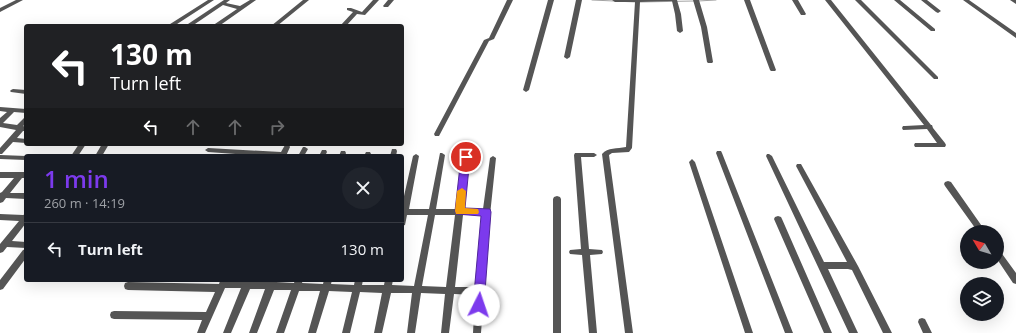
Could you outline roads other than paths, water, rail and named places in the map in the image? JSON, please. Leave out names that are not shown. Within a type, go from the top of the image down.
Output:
[{"type":"street","points":[[0,10],[20,0]]},
{"type":"street","points":[[173,24],[211,0]]},
{"type":"street","points":[[218,24],[253,0]]},
{"type":"street","points":[[276,24],[306,0]]},
{"type":"street","points":[[349,9],[363,14],[376,0]]},
{"type":"street","points":[[386,6],[391,0]]},
{"type":"street","points":[[437,134],[487,40],[491,39],[510,0]]},
{"type":"street","points":[[526,90],[551,0]]},
{"type":"street","points":[[567,57],[579,0]]},
{"type":"street","points":[[615,0],[673,0],[678,14],[680,31]]},
{"type":"street","points":[[629,333],[605,154],[608,152],[627,150],[629,148],[638,0]]},
{"type":"street","points":[[696,0],[704,27],[710,62]]},
{"type":"street","points":[[746,0],[774,70]]},
{"type":"street","points":[[795,0],[803,14]]},
{"type":"street","points":[[828,0],[944,145],[917,145]]},
{"type":"street","points":[[858,0],[936,78]]},
{"type":"street","points":[[897,0],[933,30]]},
{"type":"street","points":[[924,0],[938,11]]},
{"type":"street","points":[[966,0],[1016,36]]},
{"type":"street","points":[[191,24],[224,2],[241,8]]},
{"type":"street","points":[[345,24],[356,12]]},
{"type":"street","points":[[13,91],[24,92]]},
{"type":"street","points":[[0,109],[24,111]]},
{"type":"street","points":[[0,122],[12,110]]},
{"type":"street","points":[[0,125],[22,128]]},
{"type":"street","points":[[905,128],[930,127]]},
{"type":"street","points":[[0,152],[22,128]]},
{"type":"street","points":[[11,140],[24,141]]},
{"type":"street","points":[[284,154],[287,147]]},
{"type":"street","points":[[208,150],[258,154]]},
{"type":"street","points":[[719,153],[789,333]]},
{"type":"street","points":[[411,333],[417,291],[442,155]]},
{"type":"street","points":[[593,333],[578,155],[594,155]]},
{"type":"street","points":[[404,208],[416,156]]},
{"type":"street","points":[[769,156],[854,333]]},
{"type":"street","points":[[0,157],[24,158]]},
{"type":"street","points":[[445,333],[466,157]]},
{"type":"street","points":[[476,333],[486,212],[493,158]]},
{"type":"street","points":[[692,162],[748,333]]},
{"type":"street","points":[[799,166],[855,268],[888,333]]},
{"type":"street","points":[[0,175],[20,175]]},
{"type":"street","points":[[1,196],[20,175]]},
{"type":"street","points":[[948,184],[977,225]]},
{"type":"street","points":[[1,196],[24,196]]},
{"type":"street","points":[[557,199],[557,333]]},
{"type":"street","points":[[404,212],[486,212]]},
{"type":"street","points":[[0,217],[24,217]]},
{"type":"street","points":[[3,242],[24,219]]},
{"type":"street","points":[[778,219],[828,333]]},
{"type":"street","points":[[3,242],[24,245]]},
{"type":"street","points":[[573,252],[599,252]]},
{"type":"street","points":[[0,286],[24,255]]},
{"type":"street","points":[[1004,263],[1016,280]]},
{"type":"street","points":[[823,266],[849,265],[855,268]]},
{"type":"street","points":[[378,333],[389,282]]},
{"type":"street","points":[[128,286],[248,283],[358,284],[387,289],[417,291],[480,291]]},
{"type":"street","points":[[227,333],[248,283]]},
{"type":"street","points":[[253,333],[272,283]]},
{"type":"street","points":[[201,333],[223,284]]},
{"type":"street","points":[[280,333],[297,284]]},
{"type":"street","points":[[312,333],[327,284]]},
{"type":"street","points":[[346,333],[358,284]]},
{"type":"street","points":[[114,315],[208,316]]},
{"type":"street","points":[[922,322],[928,333]]},
{"type":"waterway","points":[[592,0],[636,2]]},
{"type":"waterway","points":[[698,1],[716,0]]},
{"type":"waterway","points":[[640,2],[694,1]]}]
